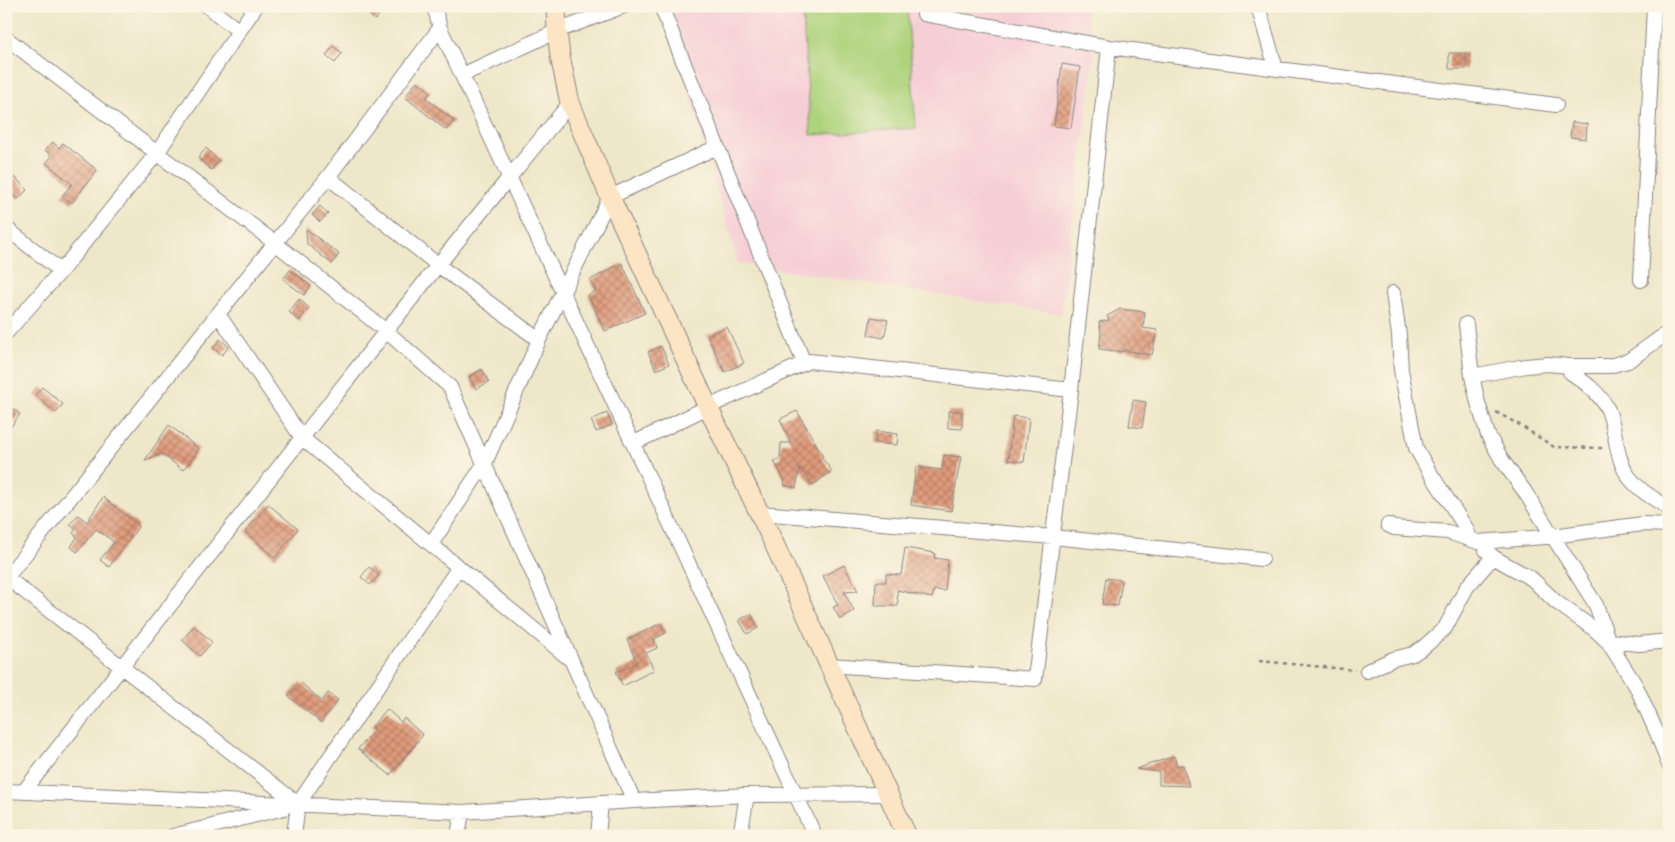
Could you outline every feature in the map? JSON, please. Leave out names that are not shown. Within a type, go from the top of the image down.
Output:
[{"type":"street","points":[[206,6],[239,31]]},
{"type":"street","points":[[6,333],[61,271],[157,153],[256,6]]},
{"type":"street","points":[[434,6],[440,28],[816,836]]},
{"type":"street","points":[[556,6],[556,31],[570,104],[610,197],[708,407],[760,513],[907,836]]},
{"type":"street","points":[[462,75],[556,31],[624,6]]},
{"type":"street","points":[[661,6],[804,363]]},
{"type":"street","points":[[957,6],[961,21]]},
{"type":"street","points":[[1258,6],[1276,69]]},
{"type":"street","points":[[1640,280],[1654,6]]},
{"type":"street","points":[[924,14],[1109,47],[1556,105]]},
{"type":"street","points":[[298,804],[6,577],[328,176],[440,28]]},
{"type":"street","points":[[6,38],[275,243],[386,331],[450,387],[634,801]]},
{"type":"street","points":[[830,665],[1035,679],[1071,390],[1109,47]]},
{"type":"street","points":[[24,791],[438,265],[570,104]]},
{"type":"street","points":[[431,544],[484,463],[538,340],[610,197],[717,147]]},
{"type":"street","points":[[328,176],[438,265],[538,340]]},
{"type":"street","points":[[6,228],[61,271]]},
{"type":"street","points":[[1393,293],[1399,334],[1401,370],[1416,448],[1426,468],[1474,540],[1492,557],[1532,579],[1556,602],[1610,643],[1639,644],[1669,641]]},
{"type":"street","points":[[218,314],[302,438],[572,662]]},
{"type":"street","points":[[1466,324],[1472,376],[1488,435],[1502,460],[1525,492],[1596,605],[1610,643],[1636,686],[1669,765]]},
{"type":"street","points":[[1472,376],[1541,364],[1609,366],[1628,360],[1663,336],[1669,334]]},
{"type":"street","points":[[634,443],[809,361],[1071,390]]},
{"type":"street","points":[[1569,366],[1570,372],[1587,383],[1608,410],[1618,449],[1629,477],[1642,490],[1669,508]]},
{"type":"street","points":[[760,513],[1053,537],[1262,559]]},
{"type":"street","points":[[1388,525],[1394,528],[1448,532],[1474,540],[1552,536],[1643,524],[1669,525]]},
{"type":"street","points":[[1367,671],[1393,659],[1412,654],[1426,646],[1445,628],[1467,587],[1492,557]]},
{"type":"street","points":[[294,836],[298,804],[459,567]]},
{"type":"street","points":[[6,791],[462,812],[602,802],[797,794],[888,794]]},
{"type":"street","points":[[740,836],[747,796]]},
{"type":"street","points":[[598,836],[602,802]]},
{"type":"street","points":[[173,836],[298,804]]},
{"type":"street","points":[[458,836],[462,812]]},
{"type":"path","points":[[1478,403],[1518,424],[1554,447],[1618,449]]},
{"type":"path","points":[[1259,661],[1367,671]]},
{"type":"shaded area","points":[[669,6],[802,6],[811,135],[915,128],[907,6],[1085,6],[1094,55],[1061,314],[738,263],[668,17]]},
{"type":"green space","points":[[802,6],[907,6],[916,128],[811,135]]},
{"type":"building","points":[[359,6],[386,6],[375,20]]},
{"type":"building","points":[[333,46],[342,53],[335,63],[326,56]]},
{"type":"building","points":[[1449,53],[1466,53],[1466,69],[1449,69]]},
{"type":"building","points":[[1062,64],[1080,67],[1071,128],[1054,126]]},
{"type":"building","points":[[417,81],[431,92],[426,98],[454,121],[446,130],[405,97]]},
{"type":"building","points":[[1572,122],[1587,124],[1586,139],[1570,137]]},
{"type":"building","points":[[53,142],[59,148],[63,143],[97,170],[72,203],[62,196],[72,184],[46,163],[52,156],[45,150]]},
{"type":"building","points":[[206,148],[219,161],[211,170],[198,158]]},
{"type":"building","points":[[15,177],[27,190],[18,199],[6,188]]},
{"type":"building","points":[[320,206],[328,214],[320,222],[312,215]]},
{"type":"building","points":[[306,229],[339,254],[332,264],[307,244]]},
{"type":"building","points":[[622,263],[645,313],[605,331],[588,295],[596,291],[590,280]]},
{"type":"building","points":[[290,270],[311,286],[304,295],[283,279]]},
{"type":"building","points":[[299,299],[309,308],[299,321],[289,312]]},
{"type":"building","points":[[1120,309],[1145,312],[1143,328],[1157,330],[1152,355],[1123,350],[1123,352],[1099,349],[1101,333],[1099,322],[1109,320],[1107,316]]},
{"type":"building","points":[[871,317],[888,320],[884,338],[868,335]]},
{"type":"building","points":[[727,327],[744,363],[725,372],[707,335]]},
{"type":"building","points":[[220,339],[229,347],[222,355],[213,348]]},
{"type":"building","points":[[661,346],[669,364],[656,370],[648,352]]},
{"type":"building","points":[[482,369],[489,382],[476,389],[469,377]]},
{"type":"building","points":[[42,387],[63,404],[56,413],[35,395]]},
{"type":"building","points":[[1133,400],[1146,402],[1142,428],[1129,426]]},
{"type":"building","points":[[6,404],[20,414],[6,434]]},
{"type":"building","points":[[797,411],[823,456],[821,457],[832,471],[813,485],[800,468],[796,488],[784,485],[785,481],[774,461],[780,458],[781,443],[791,443],[780,419]]},
{"type":"building","points":[[948,411],[962,411],[962,429],[948,428]]},
{"type":"building","points":[[607,413],[612,425],[596,432],[591,420]]},
{"type":"building","points":[[1013,416],[1029,418],[1024,462],[1008,460]]},
{"type":"building","points":[[169,425],[199,449],[183,470],[162,454],[145,460]]},
{"type":"building","points":[[876,431],[898,434],[897,445],[875,443]]},
{"type":"building","points":[[944,455],[961,457],[951,511],[911,505],[916,467],[942,470]]},
{"type":"building","points":[[103,497],[139,526],[109,567],[100,560],[114,542],[96,529],[77,552],[71,547],[77,537],[73,533],[76,529],[70,524],[78,515],[87,522]]},
{"type":"building","points":[[268,504],[298,529],[275,558],[245,532]]},
{"type":"building","points":[[905,548],[935,553],[934,558],[948,560],[945,591],[934,590],[932,598],[897,590],[898,606],[875,606],[876,582],[886,582],[886,574],[901,575]]},
{"type":"building","points":[[844,565],[858,591],[844,592],[854,611],[840,619],[833,607],[838,605],[823,576]]},
{"type":"building","points":[[369,567],[379,575],[370,585],[361,577]]},
{"type":"building","points":[[1106,578],[1122,580],[1118,606],[1102,604]]},
{"type":"building","points":[[751,614],[758,628],[747,634],[739,620]]},
{"type":"building","points":[[661,623],[666,633],[654,639],[657,648],[646,653],[654,670],[623,686],[616,672],[637,663],[627,640]]},
{"type":"building","points":[[194,626],[212,642],[200,656],[182,640]]},
{"type":"building","points":[[300,682],[322,701],[328,693],[338,700],[321,723],[288,696]]},
{"type":"building","points":[[387,709],[401,722],[404,718],[423,735],[390,775],[358,749],[375,729],[372,726]]},
{"type":"building","points":[[1174,756],[1177,766],[1183,765],[1189,786],[1159,785],[1159,772],[1136,769]]}]
